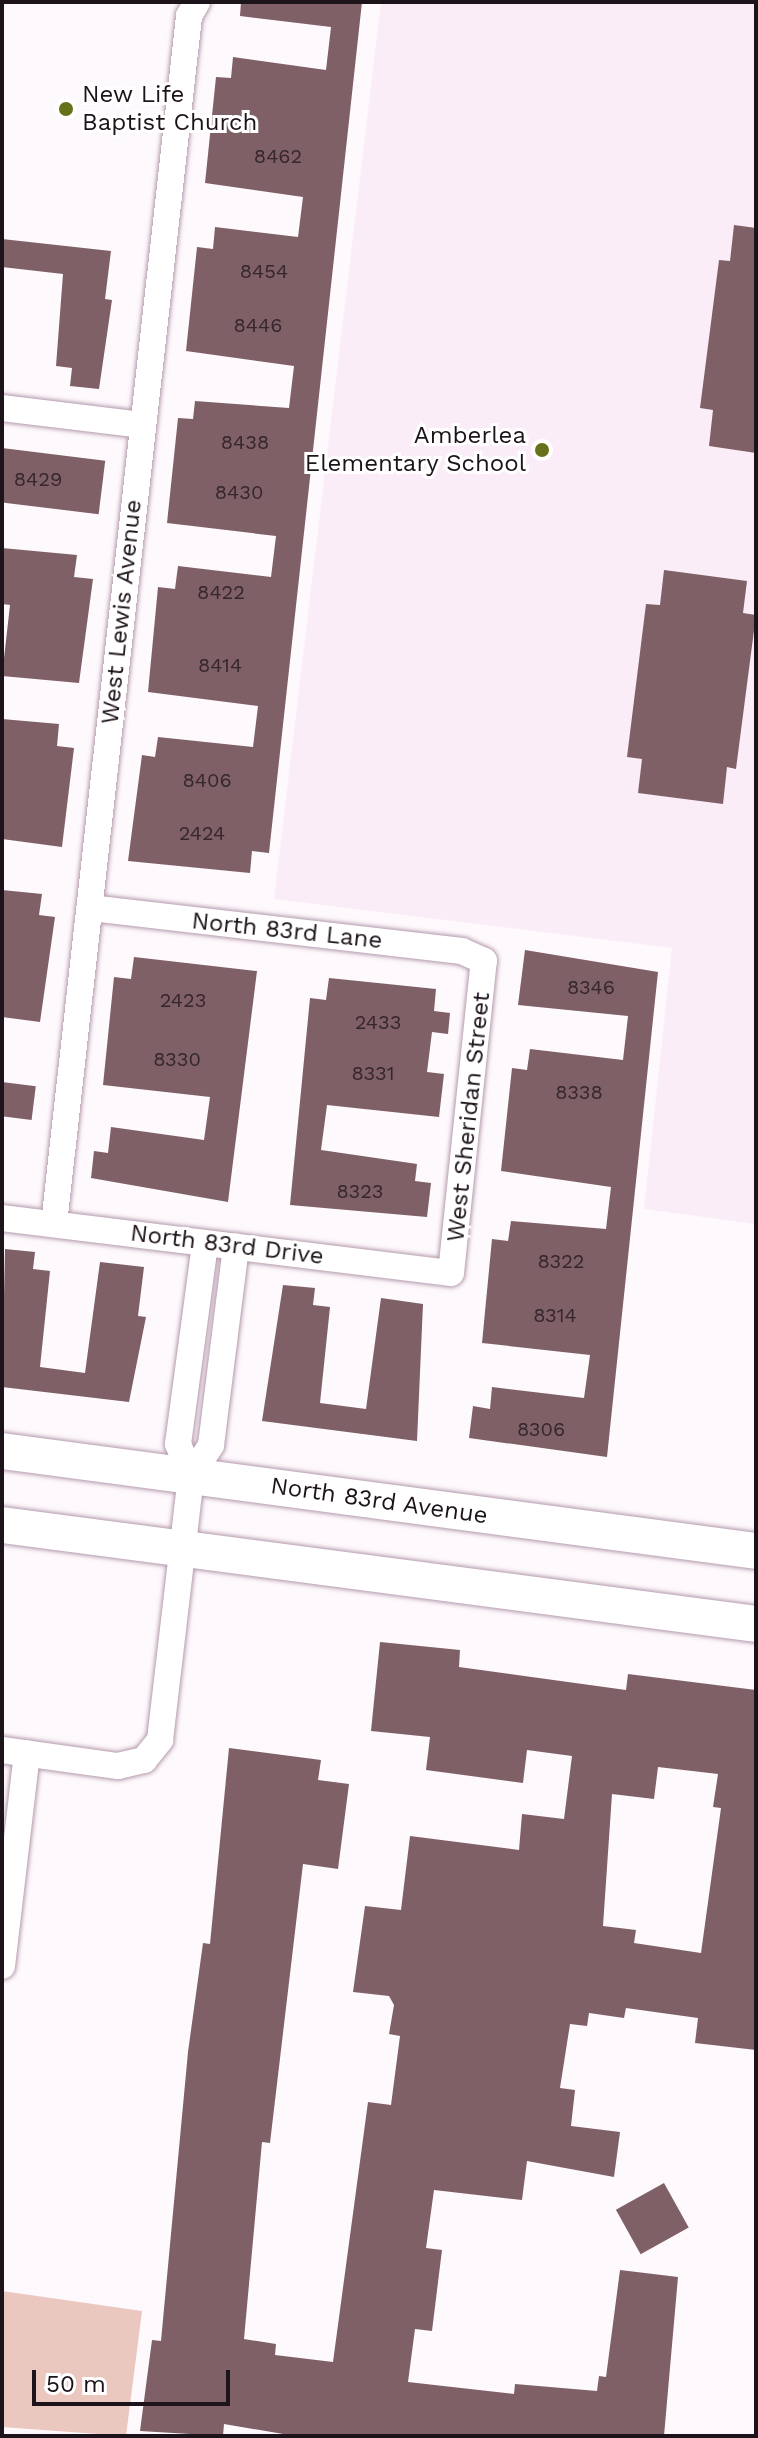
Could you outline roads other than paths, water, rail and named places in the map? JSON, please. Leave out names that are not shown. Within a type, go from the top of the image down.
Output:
[{"type":"main road","name":"North 83rd Avenue","points":[[2,1451],[756,1551]]},
{"type":"main road","points":[[2,1525],[756,1624]]},
{"type":"street","name":"West Lewis Avenue","points":[[54,1224],[189,16],[197,2]]},
{"type":"street","points":[[2,408],[143,425]]},
{"type":"street","name":"North 83rd Lane","points":[[89,908],[462,951],[484,961]]},
{"type":"street","name":"West Sheridan Street","points":[[451,1273],[484,961]]},
{"type":"street","name":"North 83rd Drive","points":[[2,1218],[451,1273]]},
{"type":"street","points":[[191,1476],[178,1444],[205,1244]]},
{"type":"street","points":[[2,1966],[14,1751],[118,1766],[144,1760],[160,1740],[191,1476],[211,1445],[236,1247]]},
{"type":"street","points":[[190,1349],[223,1353]]},
{"type":"place","name":"New Life Baptist Church","points":[[66,109]]},
{"type":"place","name":"Amberlea Elementary School","points":[[542,450]]}]
